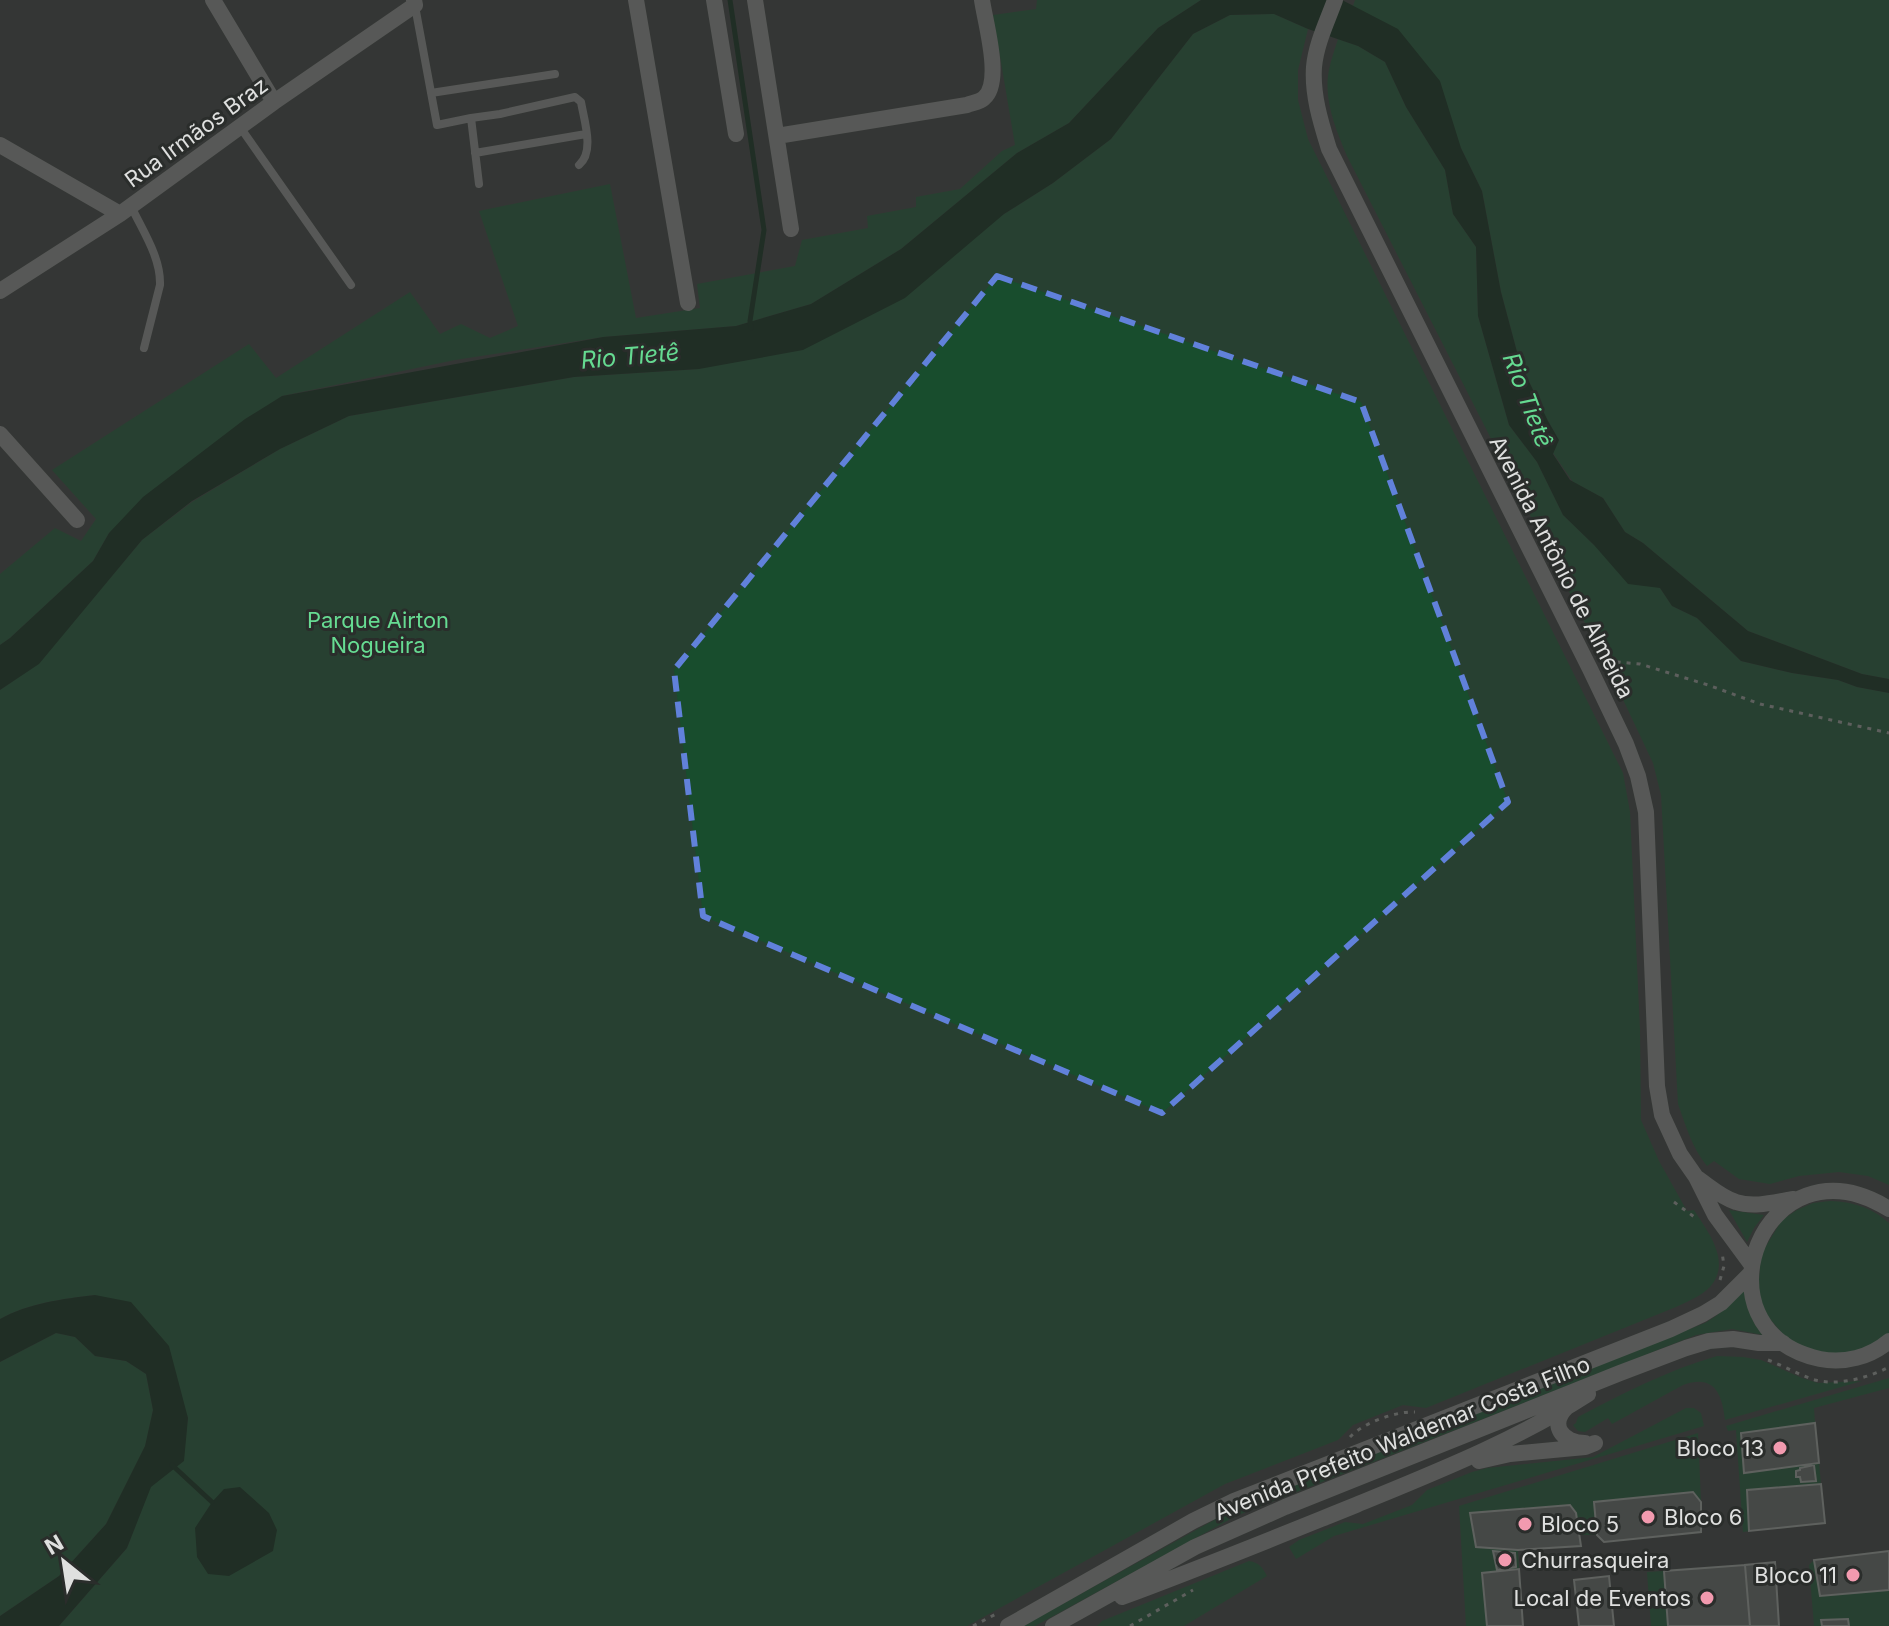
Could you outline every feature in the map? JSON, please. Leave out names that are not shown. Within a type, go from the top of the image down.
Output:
[{"type":"street","points":[[213,0],[274,102]]},
{"type":"street","points":[[636,0],[688,303]]},
{"type":"street","points":[[714,0],[736,134]]},
{"type":"street","points":[[755,0],[791,229]]},
{"type":"street","points":[[777,136],[967,105],[983,99],[993,79],[993,65],[982,0]]},
{"type":"street","name":"Avenida Antônio de Almeida","points":[[1335,0],[1319,43],[1314,68],[1321,122],[1329,149],[1590,669],[1634,766],[1646,812],[1657,1086],[1662,1115],[1715,1215],[1751,1269]]},
{"type":"street","name":"Rua Irmãos Braz","points":[[0,291],[125,210],[415,3]]},
{"type":"street","points":[[0,145],[125,210]]},
{"type":"street","points":[[0,434],[77,520]]},
{"type":"street","name":"Avenida Antônio de Almeida","points":[[1696,1177],[1733,1202],[1746,1205],[1825,1191],[1849,1192],[1871,1198],[1889,1209]]},
{"type":"street","name":"Avenida Antônio de Almeida","points":[[1803,1197],[1768,1224],[1757,1243],[1751,1269],[1752,1292],[1768,1328],[1783,1343],[1805,1355],[1831,1361],[1857,1358],[1881,1348],[1889,1341]]},
{"type":"street","points":[[1008,1626],[1234,1501],[1703,1314],[1721,1303],[1751,1269]]},
{"type":"street","name":"Avenida Prefeito Waldemar Costa Filho","points":[[1053,1626],[1195,1547],[1285,1507],[1620,1373],[1709,1341],[1733,1339],[1783,1343]]},
{"type":"street","points":[[1072,1615],[1264,1543],[1442,1470],[1515,1437],[1620,1373]]},
{"type":"street","points":[[1442,1470],[1510,1454],[1585,1447],[1595,1443],[1570,1441],[1562,1434],[1558,1421],[1569,1406]]},
{"type":"lane","points":[[415,3],[437,125],[575,97],[581,102],[586,134],[587,156],[579,165]]},
{"type":"lane","points":[[431,93],[555,74]]},
{"type":"lane","points":[[471,118],[479,184]]},
{"type":"lane","points":[[240,127],[351,285]]},
{"type":"lane","points":[[475,153],[586,134]]},
{"type":"lane","points":[[125,210],[156,260],[160,274],[144,348]]},
{"type":"lane","points":[[1533,1566],[1540,1560],[1548,1559]]},
{"type":"path","points":[[1590,669],[1618,662],[1640,664],[1760,704],[1889,733]]},
{"type":"highlighted area","points":[[997,276],[1361,402],[1508,802],[1162,1113],[703,916],[674,670]]},
{"type":"green space","points":[[1037,0],[1201,0],[1158,28],[1069,123],[1017,153],[901,249],[811,304],[736,326],[603,337],[455,360],[282,396],[109,533],[93,561],[0,645],[0,574],[55,528],[81,541],[96,519],[52,470],[249,344],[276,378],[410,292],[440,334],[461,324],[490,338],[518,326],[479,211],[610,184],[636,318],[700,308],[697,284],[795,266],[802,240],[868,228],[867,216],[916,207],[916,197],[960,189],[1002,151],[1015,145],[993,15],[1036,9]]},
{"type":"green space","points":[[1355,0],[1889,0],[1889,679],[1862,674],[1748,631],[1643,543],[1625,532],[1603,498],[1573,482],[1553,453],[1559,440],[1520,363],[1501,292],[1482,191],[1461,148],[1353,6]]},
{"type":"green space","name":"Parque Airton Nogueira","points":[[1274,14],[1308,29],[1298,70],[1298,100],[1308,139],[1623,773],[1630,812],[1641,1120],[1659,1161],[1687,1211],[1694,1210],[1716,1247],[1719,1268],[1710,1287],[1676,1307],[1426,1408],[1403,1405],[1353,1425],[1338,1440],[1225,1484],[967,1626],[59,1626],[127,1548],[150,1487],[183,1461],[188,1417],[95,1295],[34,1305],[0,1319],[0,690],[39,663],[142,540],[192,502],[280,449],[349,416],[574,377],[699,369],[1004,214],[1053,183],[1111,139],[1193,34],[1230,15]]},
{"type":"green space","points":[[1338,39],[1358,46],[1385,62],[1406,107],[1445,170],[1453,214],[1476,247],[1478,316],[1509,425],[1537,462],[1563,515],[1594,545],[1660,588],[1672,606],[1697,618],[1741,661],[1889,693],[1889,1185],[1868,1176],[1839,1172],[1799,1176],[1770,1184],[1739,1179],[1714,1161],[1707,1166],[1693,1144],[1678,1104],[1661,795],[1653,763],[1610,672],[1347,156],[1335,125],[1328,92],[1329,70]]},
{"type":"green space","points":[[1830,1201],[1861,1206],[1889,1223],[1889,1333],[1866,1349],[1827,1356],[1790,1342],[1764,1312],[1758,1293],[1761,1254],[1782,1220],[1813,1203]]},
{"type":"green space","points":[[1729,1210],[1764,1215],[1747,1242]]},
{"type":"green space","points":[[1742,1286],[1754,1323],[1763,1335],[1732,1329],[1696,1335],[1236,1516],[1035,1626],[1023,1626],[1234,1509],[1705,1323],[1726,1307]]},
{"type":"green space","points":[[56,1333],[75,1337],[95,1356],[126,1361],[146,1374],[153,1410],[145,1447],[106,1524],[59,1576],[0,1616],[0,1362]]},
{"type":"green space","points":[[1717,1356],[1761,1360],[1818,1383],[1862,1381],[1725,1420],[1719,1394],[1709,1384],[1694,1382],[1612,1424],[1608,1418],[1585,1432],[1578,1431],[1573,1425],[1578,1417],[1629,1391]]},
{"type":"green space","points":[[1889,1378],[1889,1388],[1814,1408],[1815,1423],[1741,1433],[1745,1473],[1819,1463],[1821,1484],[1747,1490],[1749,1531],[1743,1532],[1736,1430],[1728,1431],[1726,1426]]},
{"type":"green space","points":[[1686,1408],[1694,1408],[1701,1413],[1704,1426],[1334,1536],[1296,1559],[1289,1547],[1345,1522],[1363,1524],[1412,1505],[1427,1490],[1472,1472],[1593,1457]]},
{"type":"green space","points":[[1698,1433],[1701,1502],[1692,1492],[1594,1502],[1597,1535],[1580,1535],[1576,1513],[1570,1505],[1470,1514],[1476,1547],[1518,1550],[1519,1569],[1482,1574],[1487,1626],[1466,1626],[1459,1506]]},
{"type":"green space","points":[[1814,1560],[1821,1596],[1889,1590],[1889,1626],[1814,1626],[1809,1565]]},
{"type":"green space","points":[[1249,1561],[1260,1566],[1267,1576],[1184,1626],[1097,1626],[1102,1621]]},
{"type":"green space","points":[[1664,1571],[1668,1626],[1651,1626],[1647,1572]]},
{"type":"water","name":"Rio Tietê","points":[[1201,0],[1342,0],[1398,29],[1440,81],[1461,148],[1482,191],[1501,292],[1520,363],[1559,440],[1553,454],[1570,480],[1603,498],[1625,532],[1643,543],[1748,631],[1862,674],[1889,679],[1889,693],[1741,661],[1697,618],[1672,606],[1660,588],[1628,584],[1563,515],[1537,462],[1509,425],[1478,316],[1476,247],[1453,214],[1445,170],[1406,107],[1385,62],[1358,46],[1274,14],[1230,15],[1193,34],[1111,139],[1053,183],[1004,214],[905,298],[803,350],[699,369],[574,377],[349,416],[280,449],[192,501],[142,540],[39,664],[0,690],[0,645],[93,561],[109,533],[143,497],[245,419],[282,396],[603,337],[736,326],[811,304],[901,249],[1017,153],[1069,123],[1158,28]]},
{"type":"water","points":[[95,1295],[131,1302],[169,1346],[188,1418],[184,1461],[151,1487],[127,1548],[59,1626],[0,1626],[0,1616],[59,1576],[106,1524],[145,1446],[153,1410],[146,1374],[126,1361],[95,1356],[75,1337],[56,1333],[0,1362],[0,1319],[34,1305]]},
{"type":"water","points":[[240,1487],[269,1513],[277,1530],[273,1551],[229,1576],[208,1574],[197,1557],[195,1528],[224,1489]]},
{"type":"building","name":"Bloco 13","points":[[1815,1423],[1819,1463],[1744,1473],[1741,1433]]},
{"type":"building","points":[[1814,1465],[1816,1481],[1801,1482],[1800,1477],[1796,1477],[1796,1471],[1800,1468]]},
{"type":"building","points":[[1821,1484],[1825,1523],[1749,1531],[1747,1490]]},
{"type":"building","name":"Bloco 6","points":[[1693,1492],[1701,1502],[1701,1532],[1604,1542],[1597,1535],[1594,1502]]},
{"type":"building","name":"Bloco 5","points":[[1570,1505],[1576,1513],[1581,1546],[1518,1550],[1476,1547],[1470,1513]]},
{"type":"building","name":"Churrasqueira","points":[[1493,1551],[1515,1553],[1516,1567],[1497,1570]]},
{"type":"building","name":"Bloco 11","points":[[1889,1551],[1889,1590],[1820,1596],[1814,1560]]},
{"type":"building","points":[[1775,1562],[1779,1626],[1750,1626],[1745,1565]]},
{"type":"building","name":"Local de Eventos","points":[[1745,1565],[1750,1626],[1668,1626],[1664,1571]]},
{"type":"building","points":[[1519,1569],[1523,1626],[1487,1626],[1482,1573]]},
{"type":"building","points":[[1609,1576],[1614,1626],[1579,1626],[1574,1580]]},
{"type":"building","points":[[1848,1619],[1849,1626],[1822,1626],[1821,1620]]},
{"type":"waterway","points":[[730,0],[764,230],[751,328]]},
{"type":"waterway","points":[[172,1465],[212,1502]]},
{"type":"place","name":"Bloco 13","points":[[1780,1448]]},
{"type":"place","name":"Bloco 6","points":[[1648,1517]]},
{"type":"place","name":"Bloco 5","points":[[1525,1524]]},
{"type":"place","name":"Churrasqueira","points":[[1505,1560]]},
{"type":"place","name":"Bloco 11","points":[[1853,1575]]},
{"type":"place","name":"Local de Eventos","points":[[1707,1598]]}]
